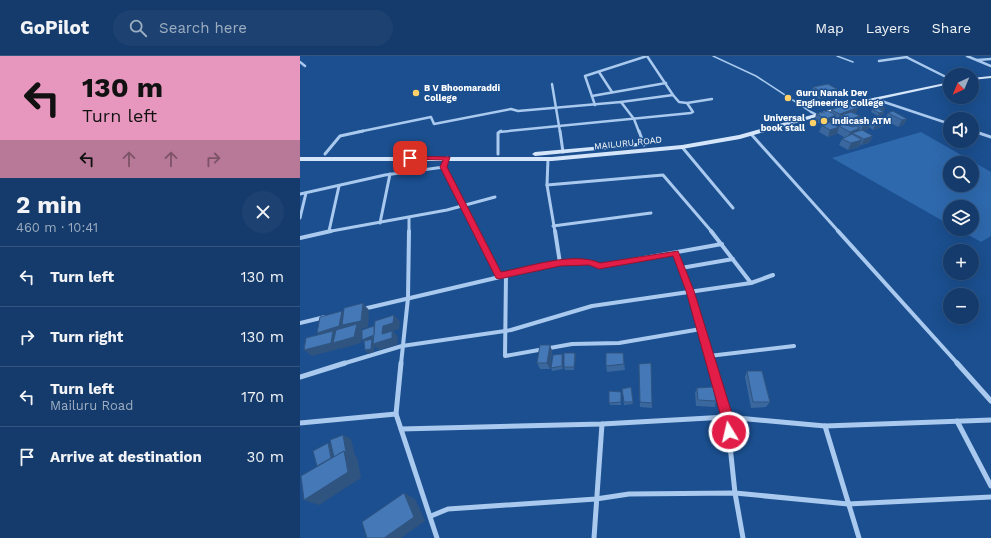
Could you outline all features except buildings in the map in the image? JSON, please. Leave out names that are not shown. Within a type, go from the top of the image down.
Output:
[{"type":"street","points":[[595,105],[585,76],[647,56],[673,95],[680,102],[687,103],[712,99]]},
{"type":"street","points":[[879,61],[909,56]]},
{"type":"street","points":[[967,56],[991,66]]},
{"type":"street","points":[[906,57],[943,76]]},
{"type":"street","points":[[977,60],[991,59]]},
{"type":"street","points":[[300,62],[305,66]]},
{"type":"street","points":[[599,72],[612,92]]},
{"type":"street","points":[[979,75],[991,73]]},
{"type":"street","points":[[979,79],[991,77]]},
{"type":"street","points":[[300,154],[535,154],[644,145],[736,133],[811,112],[943,81]]},
{"type":"street","points":[[552,84],[563,152]]},
{"type":"street","points":[[592,96],[666,84]]},
{"type":"street","name":"MAILURU ROAD","points":[[300,159],[548,159],[682,147],[751,134],[875,99],[943,84]]},
{"type":"street","points":[[325,154],[340,136],[431,117],[434,124],[511,109],[518,111],[595,105],[673,95]]},
{"type":"street","points":[[875,99],[943,122]]},
{"type":"street","points":[[622,102],[634,119],[644,145]]},
{"type":"street","points":[[498,154],[499,132],[692,113],[687,103]]},
{"type":"street","points":[[811,112],[817,115]]},
{"type":"street","points":[[979,133],[991,137]]},
{"type":"street","points":[[751,134],[991,401]]},
{"type":"street","points":[[682,147],[733,208]]},
{"type":"street","points":[[447,158],[444,167],[499,276]]},
{"type":"street","points":[[548,159],[547,185],[560,263]]},
{"type":"street","points":[[300,194],[390,174],[444,167]]},
{"type":"street","points":[[380,222],[390,174]]},
{"type":"street","points":[[547,185],[659,174],[663,175],[722,244],[751,283]]},
{"type":"street","points":[[329,231],[339,186]]},
{"type":"street","points":[[300,218],[306,193]]},
{"type":"street","points":[[300,238],[329,231],[465,207],[495,197]]},
{"type":"street","points":[[553,226],[651,213]]},
{"type":"street","points":[[409,218],[408,298],[396,414],[431,516],[437,538]]},
{"type":"street","points":[[354,310],[506,274],[560,263],[590,262],[599,266],[722,244]]},
{"type":"street","points":[[676,253],[690,291],[727,417],[735,493],[743,538]]},
{"type":"street","points":[[681,268],[733,259]]},
{"type":"street","points":[[506,274],[504,354],[507,356],[563,345],[619,343],[701,329]]},
{"type":"street","points":[[300,377],[402,346],[505,331],[592,306],[751,283],[773,275]]},
{"type":"street","points":[[300,323],[331,316]]},
{"type":"street","points":[[709,356],[794,346]]},
{"type":"street","points":[[300,423],[396,414]]},
{"type":"street","points":[[402,429],[602,424],[727,417],[825,426],[991,420]]},
{"type":"street","points":[[957,421],[991,486]]},
{"type":"street","points":[[594,538],[602,424]]},
{"type":"street","points":[[825,426],[859,538]]},
{"type":"street","points":[[431,516],[448,509],[596,499],[629,494],[735,493],[848,504],[991,497]]},
{"type":"lane","points":[[713,56],[756,76],[811,112]]},
{"type":"lane","points":[[837,56],[853,62]]},
{"type":"shaded area","points":[[921,132],[943,145],[943,148],[949,148],[963,156],[943,156],[943,192],[979,192],[979,165],[991,172],[991,236],[981,242],[970,236],[979,236],[979,200],[943,200],[943,221],[832,158]]},
{"type":"place","name":"B V Bhoomaraddi College","points":[[416,93]]},
{"type":"place","name":"Guru Nanak Dev Engineering College","points":[[788,98]]},
{"type":"place","name":"Indicash ATM","points":[[824,121]]},
{"type":"place","name":"Universal book stall","points":[[813,123]]},
{"type":"route","points":[[410,158],[447,158],[444,167],[499,276],[560,263],[590,262],[599,266],[676,253],[690,291],[727,417],[729,432]]}]
